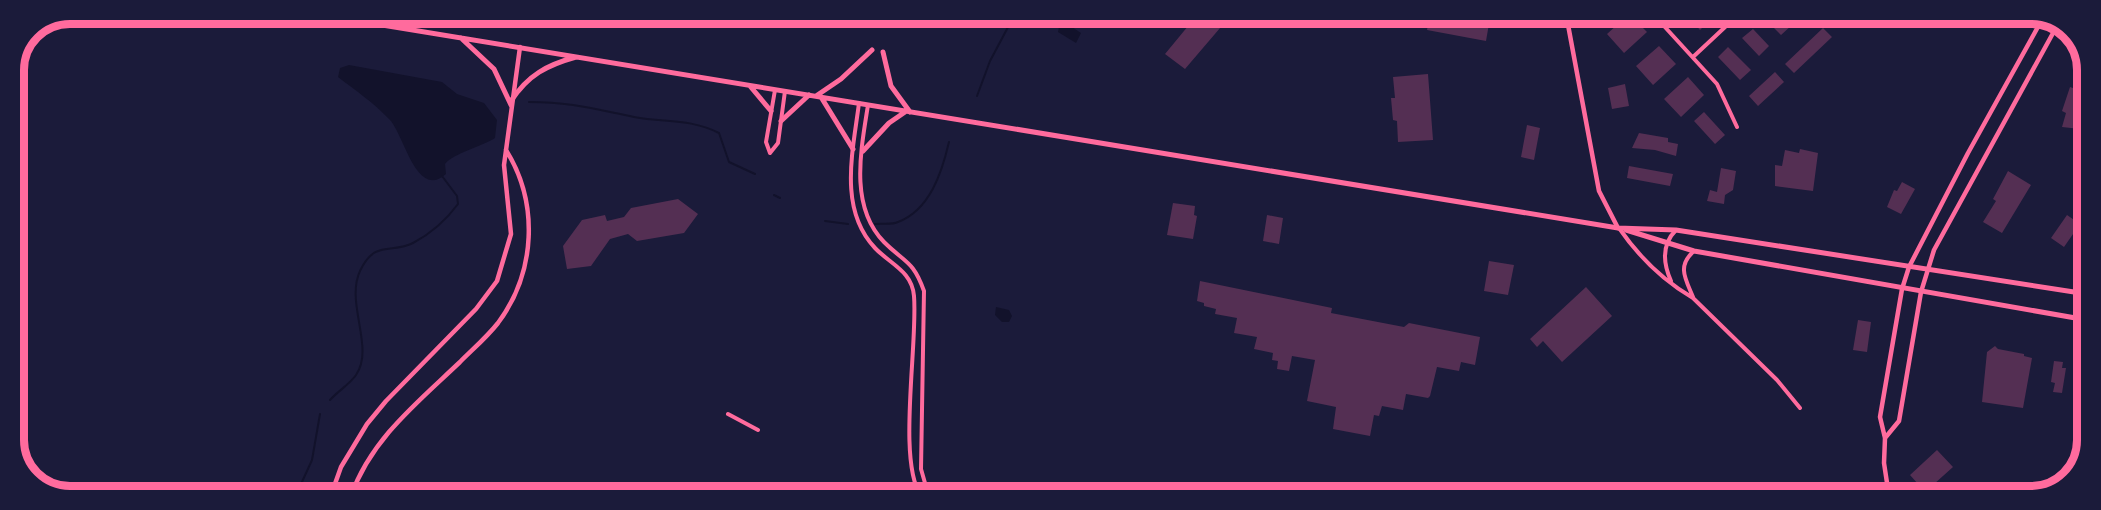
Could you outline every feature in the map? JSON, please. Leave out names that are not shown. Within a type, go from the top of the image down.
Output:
[{"type":"main road","points":[[375,24],[1618,228],[1676,230],[2077,292]]},
{"type":"main road","points":[[460,38],[494,69],[511,103],[537,72],[577,57]]},
{"type":"main road","points":[[819,97],[872,51]]},
{"type":"main road","points":[[882,52],[891,86],[908,112]]},
{"type":"main road","points":[[749,85],[771,111]]},
{"type":"main road","points":[[781,121],[809,95]]},
{"type":"main road","points":[[819,97],[853,149]]},
{"type":"main road","points":[[863,151],[889,123],[908,112]]},
{"type":"main road","points":[[1618,228],[1694,251],[2077,319]]},
{"type":"street","points":[[1568,24],[1599,191],[1618,228],[1638,255],[1672,285],[1693,298],[1777,380],[1800,408]]},
{"type":"street","points":[[1662,24],[1723,93],[1737,127]]},
{"type":"street","points":[[1693,57],[1729,24]]},
{"type":"street","points":[[1887,486],[1884,463],[1885,438],[1880,417],[1882,395],[1902,289],[1909,267],[2039,25]]},
{"type":"street","points":[[1885,438],[1899,421],[1921,292],[1941,236],[2054,30]]},
{"type":"street","points":[[334,486],[341,467],[367,424],[401,385],[476,309],[497,281],[511,234],[504,174],[511,103],[520,47]]},
{"type":"street","points":[[775,90],[766,142],[770,153],[777,143],[785,91]]},
{"type":"street","points":[[859,103],[850,189],[856,218],[876,249],[901,268],[914,294],[909,440],[911,470],[917,486]]},
{"type":"street","points":[[868,105],[861,180],[864,210],[884,242],[917,271],[924,291],[921,469],[927,486]]},
{"type":"street","points":[[355,486],[369,458],[386,434],[408,410],[486,337],[510,303],[527,255],[530,224],[522,184],[506,150]]},
{"type":"street","points":[[1672,285],[1665,263],[1667,243],[1676,230]]},
{"type":"street","points":[[1693,298],[1682,269],[1684,261],[1694,251]]},
{"type":"street","points":[[728,414],[758,430]]},
{"type":"shaded area","points":[[1068,24],[1081,33],[1076,43],[1058,32],[1059,27]]},
{"type":"shaded area","points":[[349,65],[442,82],[457,94],[484,103],[497,120],[495,138],[449,160],[445,164],[446,174],[436,180],[427,179],[412,162],[395,126],[389,119],[338,77],[340,68]]},
{"type":"shaded area","points":[[996,307],[1009,310],[1012,316],[1009,322],[1002,322],[995,315]]},
{"type":"building","points":[[1190,24],[1223,24],[1185,69],[1165,54]]},
{"type":"building","points":[[1428,24],[1489,24],[1486,41],[1427,30]]},
{"type":"building","points":[[1618,24],[1639,24],[1647,32],[1624,53],[1607,34]]},
{"type":"building","points":[[1695,24],[1706,24],[1700,30]]},
{"type":"building","points":[[1770,24],[1793,24],[1781,35]]},
{"type":"building","points":[[1823,28],[1832,37],[1794,73],[1785,64]]},
{"type":"building","points":[[1753,29],[1769,46],[1759,56],[1742,38]]},
{"type":"building","points":[[1659,46],[1676,64],[1653,85],[1636,66]]},
{"type":"building","points":[[1728,47],[1751,70],[1740,80],[1718,57]]},
{"type":"building","points":[[1775,72],[1784,82],[1758,106],[1749,96]]},
{"type":"building","points":[[1428,74],[1433,140],[1398,142],[1397,121],[1393,120],[1391,98],[1395,98],[1393,77]]},
{"type":"building","points":[[1688,77],[1704,95],[1681,117],[1664,99]]},
{"type":"building","points":[[2074,83],[2077,84],[2077,129],[2062,127],[2066,113],[2062,111],[2070,87],[2073,88]]},
{"type":"building","points":[[1625,84],[1629,106],[1612,109],[1608,88]]},
{"type":"building","points":[[1704,112],[1725,135],[1715,144],[1694,121]]},
{"type":"building","points":[[1527,125],[1540,128],[1534,160],[1521,157]]},
{"type":"building","points":[[1639,133],[1668,138],[1668,142],[1678,144],[1676,156],[1655,150],[1632,148]]},
{"type":"building","points":[[1800,149],[1818,153],[1813,191],[1775,186],[1775,165],[1782,166],[1785,150],[1799,153]]},
{"type":"building","points":[[1629,166],[1673,174],[1670,186],[1627,178]]},
{"type":"building","points":[[1721,168],[1736,171],[1733,190],[1725,195],[1724,204],[1707,201],[1710,190],[1717,192]]},
{"type":"building","points":[[2008,171],[2031,185],[2002,233],[1983,222],[1996,201],[1993,199]]},
{"type":"building","points":[[1902,182],[1915,189],[1901,214],[1887,207],[1894,190],[1897,191]]},
{"type":"building","points":[[678,199],[698,214],[684,233],[637,241],[628,234],[610,239],[591,266],[567,269],[563,246],[582,220],[605,215],[607,221],[624,217],[631,208]]},
{"type":"building","points":[[1173,203],[1195,206],[1194,215],[1197,216],[1193,239],[1167,235]]},
{"type":"building","points":[[1267,215],[1283,218],[1279,244],[1263,241]]},
{"type":"building","points":[[2067,215],[2077,222],[2077,228],[2064,247],[2051,238]]},
{"type":"building","points":[[1489,261],[1514,265],[1508,295],[1484,291]]},
{"type":"building","points":[[1200,281],[1332,308],[1331,313],[1404,327],[1409,323],[1480,337],[1475,365],[1461,362],[1459,371],[1437,367],[1430,396],[1428,398],[1406,394],[1403,410],[1382,406],[1379,416],[1374,415],[1370,436],[1333,429],[1336,407],[1307,401],[1315,360],[1292,356],[1289,371],[1277,369],[1278,361],[1272,360],[1273,353],[1254,349],[1257,337],[1234,333],[1237,318],[1215,314],[1216,309],[1204,306],[1204,303],[1197,301]]},
{"type":"building","points":[[1586,287],[1612,316],[1562,362],[1543,341],[1537,347],[1530,339]]},
{"type":"building","points":[[1858,320],[1871,322],[1867,352],[1853,350]]},
{"type":"building","points":[[1995,346],[1998,349],[2024,354],[2032,358],[2023,408],[1982,402],[1987,352]]},
{"type":"building","points":[[2054,361],[2063,362],[2062,368],[2066,368],[2062,393],[2053,392],[2055,383],[2051,382]]},
{"type":"building","points":[[1937,450],[1953,467],[1932,486],[1916,486],[1918,484],[1910,475]]},
{"type":"waterway","points":[[977,96],[990,61],[1010,24]]},
{"type":"waterway","points":[[529,102],[570,105],[708,128],[719,133],[729,162],[755,174]]},
{"type":"waterway","points":[[875,224],[896,223],[918,209],[933,189],[949,142]]},
{"type":"waterway","points":[[330,400],[356,375],[361,364],[363,352],[356,297],[356,284],[360,271],[366,261],[378,251],[413,243],[432,231],[454,210],[458,204],[457,196],[442,176]]},
{"type":"waterway","points":[[774,195],[780,198]]},
{"type":"waterway","points":[[825,221],[848,224]]},
{"type":"waterway","points":[[300,486],[312,460],[320,414]]}]
